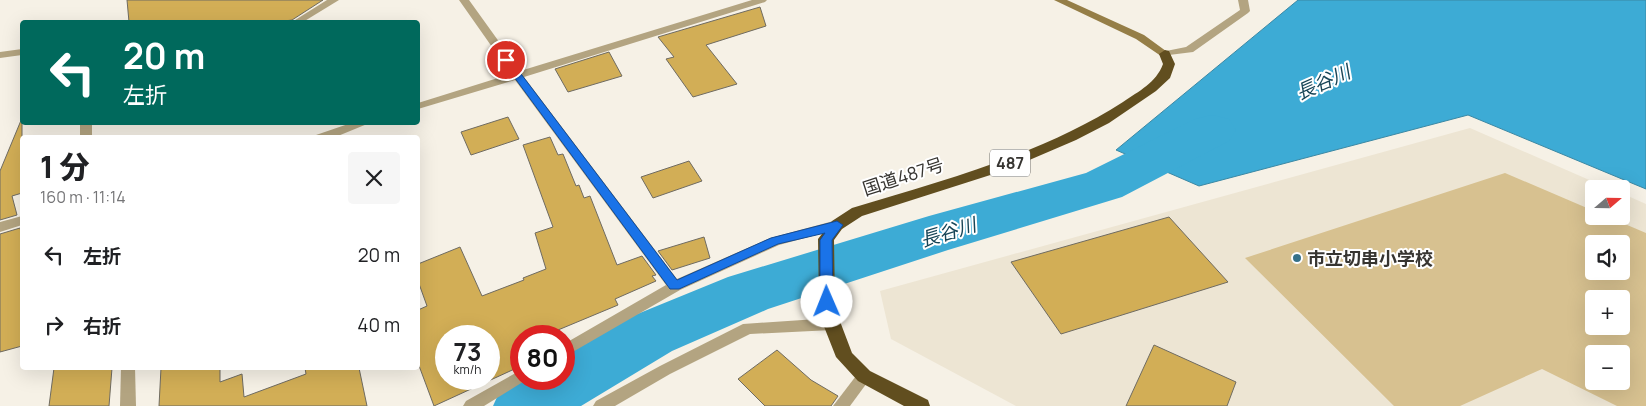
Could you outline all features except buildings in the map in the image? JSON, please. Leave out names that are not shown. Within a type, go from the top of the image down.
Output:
[{"type":"highway","name":"国道487号","points":[[921,406],[864,376],[846,357],[832,324],[827,302],[826,240],[837,225],[857,212],[1015,161],[1070,138],[1119,112],[1165,76],[1169,64],[1164,54]]},
{"type":"main road","points":[[1059,0],[1140,37],[1164,54]]},
{"type":"street","points":[[300,20],[334,0]]},
{"type":"street","points":[[464,0],[517,75],[675,286]]},
{"type":"street","points":[[420,105],[762,0]]},
{"type":"street","points":[[1164,54],[1190,50],[1244,11],[1243,0]]},
{"type":"street","points":[[0,55],[20,52]]},
{"type":"street","points":[[329,135],[358,125]]},
{"type":"street","points":[[0,227],[20,222]]},
{"type":"street","points":[[575,345],[675,286],[775,241],[837,225]]},
{"type":"street","points":[[601,406],[664,370],[748,328],[832,324]]},
{"type":"street","points":[[128,370],[128,406]]},
{"type":"street","points":[[841,406],[864,376]]},
{"type":"street","points":[[471,406],[510,383]]},
{"type":"shaded area","name":"市立切串小学校","points":[[1470,128],[1589,180],[1585,180],[1585,225],[1630,225],[1630,197],[1646,204],[1646,406],[1016,406],[891,339],[880,291]]},
{"type":"shaded area","points":[[1505,173],[1585,207],[1585,225],[1627,225],[1646,233],[1646,406],[1617,406],[1542,369],[1460,406],[1394,406],[1245,258]]},
{"type":"water","points":[[1298,0],[1646,0],[1646,189],[1630,182],[1630,180],[1624,180],[1468,115],[1199,186],[1116,150]]},
{"type":"waterway","name":"長谷川","points":[[525,406],[651,334],[748,293],[929,236],[1104,185],[1212,130]]},
{"type":"place","name":"市立切串小学校","points":[[1297,258]]},
{"type":"route","points":[[506,60],[675,286],[775,241],[837,225],[826,240],[827,302]]}]
